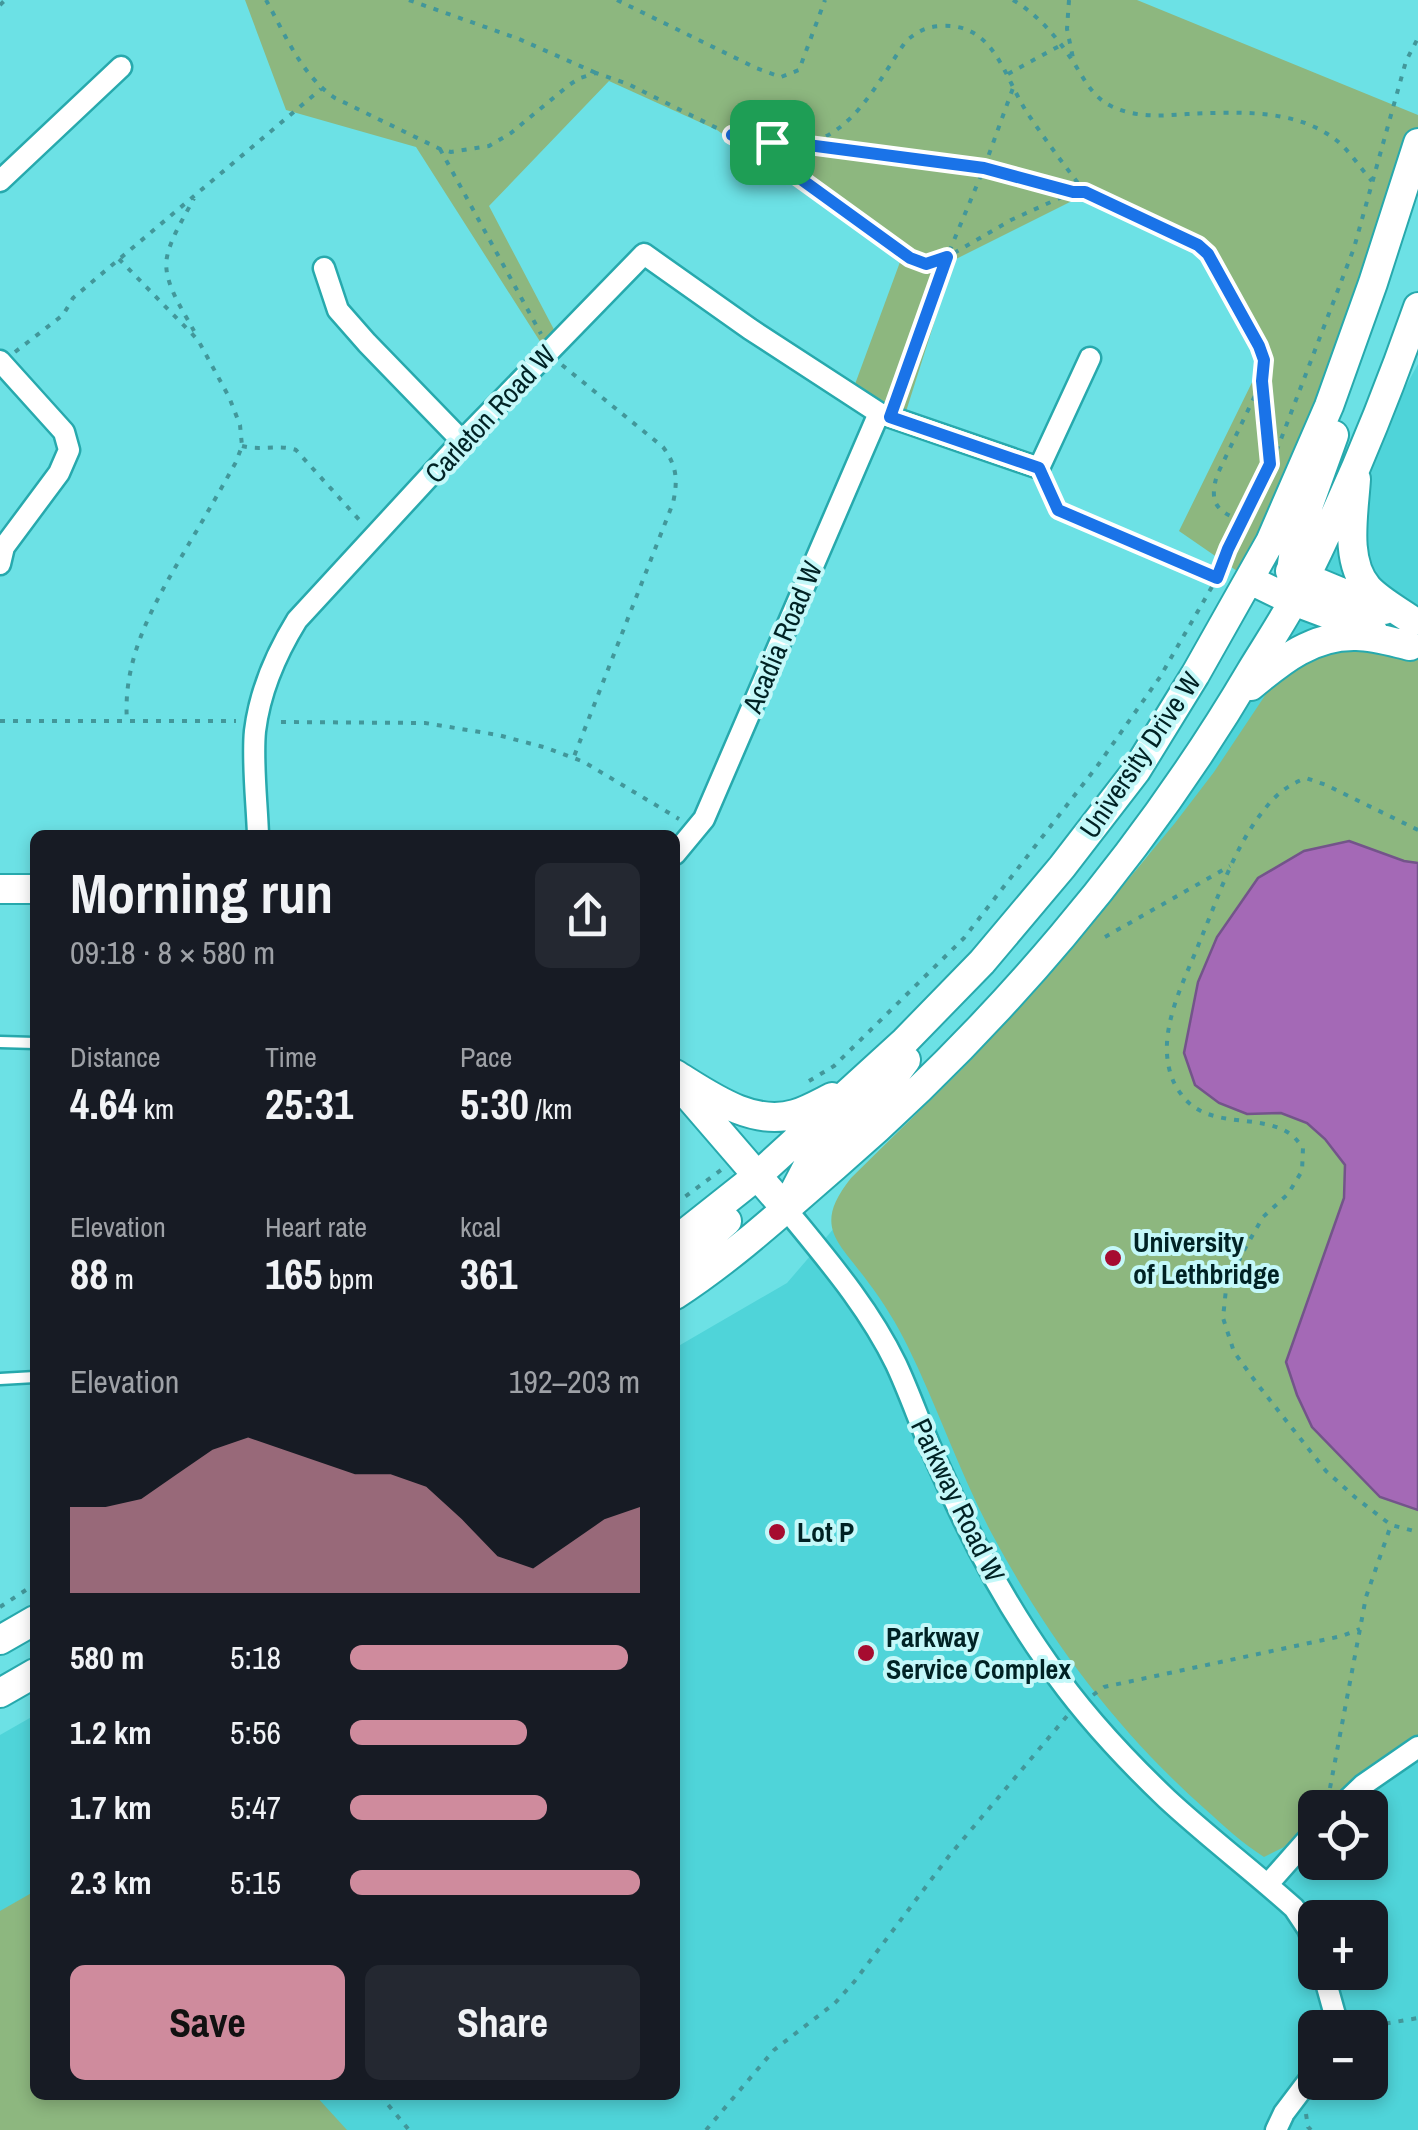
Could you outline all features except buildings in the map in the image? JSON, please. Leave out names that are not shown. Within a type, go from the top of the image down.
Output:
[{"type":"main road","name":"University Drive W","points":[[680,1237],[758,1176],[906,1041],[982,962],[1062,868],[1136,771],[1256,569],[1329,406],[1374,284],[1418,143]]},
{"type":"main road","points":[[1296,584],[1295,543],[1342,413],[1374,284]]},
{"type":"main road","name":"University Drive W","points":[[680,1292],[712,1271],[786,1209],[890,1118],[970,1039],[1111,874],[1180,784],[1235,699],[1356,465],[1418,308]]},
{"type":"main road","points":[[1356,465],[1352,531],[1359,574],[1415,635]]},
{"type":"main road","points":[[1256,569],[1415,635]]},
{"type":"main road","points":[[1235,699],[1284,658],[1330,638],[1415,635]]},
{"type":"main road","points":[[0,889],[30,888]]},
{"type":"main road","points":[[680,1084],[786,1209],[809,1163],[894,1076],[982,962]]},
{"type":"main road","points":[[680,1081],[724,1104],[772,1117],[791,1116],[809,1109],[864,1079]]},
{"type":"main road","points":[[680,1263],[718,1231],[754,1192],[758,1176]]},
{"type":"main road","points":[[0,1640],[30,1623]]},
{"type":"main road","points":[[0,1693],[30,1676]]},
{"type":"street","points":[[0,181],[121,67]]},
{"type":"street","name":"Carleton Road W","points":[[258,830],[254,733],[263,689],[279,649],[298,620],[462,442],[644,254],[750,329],[885,415]]},
{"type":"street","points":[[324,268],[338,310],[462,442]]},
{"type":"street","points":[[885,415],[1039,468],[1090,358]]},
{"type":"street","points":[[0,564],[4,548],[58,473],[69,450],[64,432],[2,363]]},
{"type":"street","name":"Acadia Road W","points":[[680,848],[704,818],[885,415]]},
{"type":"street","name":"Parkway Road W","points":[[786,1209],[868,1315],[895,1362],[937,1463],[998,1584],[1046,1661],[1079,1704],[1168,1800],[1298,1914]]},
{"type":"street","points":[[1351,1790],[1418,1747]]},
{"type":"street","points":[[1268,1884],[1298,1850]]},
{"type":"street","points":[[1276,2130],[1298,2094]]},
{"type":"lane","points":[[0,1042],[30,1042]]},
{"type":"lane","points":[[0,1379],[30,1377]]},
{"type":"path","points":[[0,5],[6,0]]},
{"type":"path","points":[[266,0],[306,70],[322,89],[440,149],[461,151],[490,146],[569,84],[596,73]]},
{"type":"path","points":[[409,0],[520,39],[628,84],[758,148],[910,258],[926,264],[1073,192]]},
{"type":"path","points":[[617,0],[756,68],[782,76],[799,70],[825,0]]},
{"type":"path","points":[[1013,0],[1038,19],[1074,62],[1088,88],[1108,105],[1134,114],[1159,116],[1236,112],[1281,116],[1317,128],[1338,142],[1372,181]]},
{"type":"path","points":[[1068,0],[1067,29],[1074,62]]},
{"type":"path","points":[[805,144],[832,134],[850,120],[916,32],[928,27],[966,28],[990,47],[1034,122],[1085,192]]},
{"type":"path","points":[[801,1086],[834,1066],[964,938],[1160,678],[1217,578],[1278,448],[1354,248],[1406,61],[1418,38]]},
{"type":"path","points":[[1006,75],[1061,45]]},
{"type":"path","points":[[885,415],[1013,88]]},
{"type":"path","points":[[2,363],[63,314],[73,298],[322,89]]},
{"type":"path","points":[[732,135],[984,168],[1085,192],[1198,245],[1208,254],[1264,360],[1262,381],[1270,464]]},
{"type":"path","points":[[440,149],[544,338]]},
{"type":"path","points":[[127,721],[126,702],[144,624],[242,446],[240,425],[229,397],[178,301],[166,270],[168,254],[196,195]]},
{"type":"path","points":[[120,259],[198,340]]},
{"type":"path","points":[[562,365],[663,447],[672,458],[677,484],[674,503],[574,758]]},
{"type":"path","points":[[1242,521],[1221,511],[1214,502],[1213,490],[1262,381]]},
{"type":"path","points":[[242,446],[255,450],[296,450],[375,538]]},
{"type":"path","points":[[1039,468],[1058,510],[1217,578]]},
{"type":"path","points":[[0,721],[246,721]]},
{"type":"path","points":[[280,722],[424,723],[498,735],[584,762],[679,819]]},
{"type":"path","points":[[1418,830],[1306,778],[1286,786],[1262,811],[1230,866],[1174,1007],[1167,1044],[1170,1075],[1182,1097],[1201,1112],[1273,1126],[1292,1135],[1303,1148],[1302,1171],[1288,1194],[1263,1217],[1226,1289],[1222,1318],[1234,1352],[1326,1470],[1392,1525],[1418,1532]]},
{"type":"path","points":[[1105,937],[1230,866]]},
{"type":"path","points":[[1336,1790],[1366,1598],[1392,1525]]},
{"type":"path","points":[[0,1607],[30,1587]]},
{"type":"path","points":[[706,2130],[774,2050],[854,1982],[949,1856],[1079,1704],[1104,1687],[1360,1629]]},
{"type":"path","points":[[1388,2023],[1418,2018]]},
{"type":"path","points":[[384,2100],[409,2130]]},
{"type":"shaded area","name":"University of Lethbridge","points":[[1418,364],[1418,2130],[0,2130],[0,1735],[30,1718],[30,2100],[680,2100],[680,1345],[787,1283],[1138,874]]},
{"type":"shaded area","points":[[1349,841],[1418,863],[1418,1510],[1380,1497],[1312,1427],[1286,1362],[1344,1198],[1345,1165],[1307,1123],[1281,1113],[1247,1114],[1219,1103],[1195,1085],[1184,1053],[1198,982],[1217,937],[1258,878],[1304,851]]},
{"type":"green space","points":[[245,0],[1137,0],[1418,115],[1418,142],[1250,580],[1179,531],[1263,360],[1199,241],[1094,190],[954,260],[903,421],[851,395],[900,262],[717,130],[609,81],[489,206],[560,341],[548,354],[416,147],[286,110]]},
{"type":"green space","points":[[1329,648],[1392,650],[1418,660],[1418,1742],[1349,1790],[1298,1790],[1298,1835],[1264,1857],[1205,1809],[1142,1748],[1060,1646],[992,1534],[899,1330],[839,1244],[831,1222],[839,1195],[851,1178],[964,1067],[1044,981],[1175,823],[1284,674]]},
{"type":"green space","points":[[30,1894],[30,2100],[320,2100],[347,2130],[0,2130],[0,1911]]},
{"type":"place","name":"University of Lethbridge","points":[[1113,1258]]},
{"type":"place","name":"Lot P","points":[[777,1532]]},
{"type":"place","name":"Parkway Service Complex","points":[[866,1653]]},
{"type":"route","points":[[732,135],[772,142],[984,168],[1085,192],[1198,245],[1208,254],[1264,360],[1262,381],[1270,464],[1217,578],[1058,510],[1039,468],[890,417],[947,257],[926,264],[910,258],[758,148],[732,135]]}]
